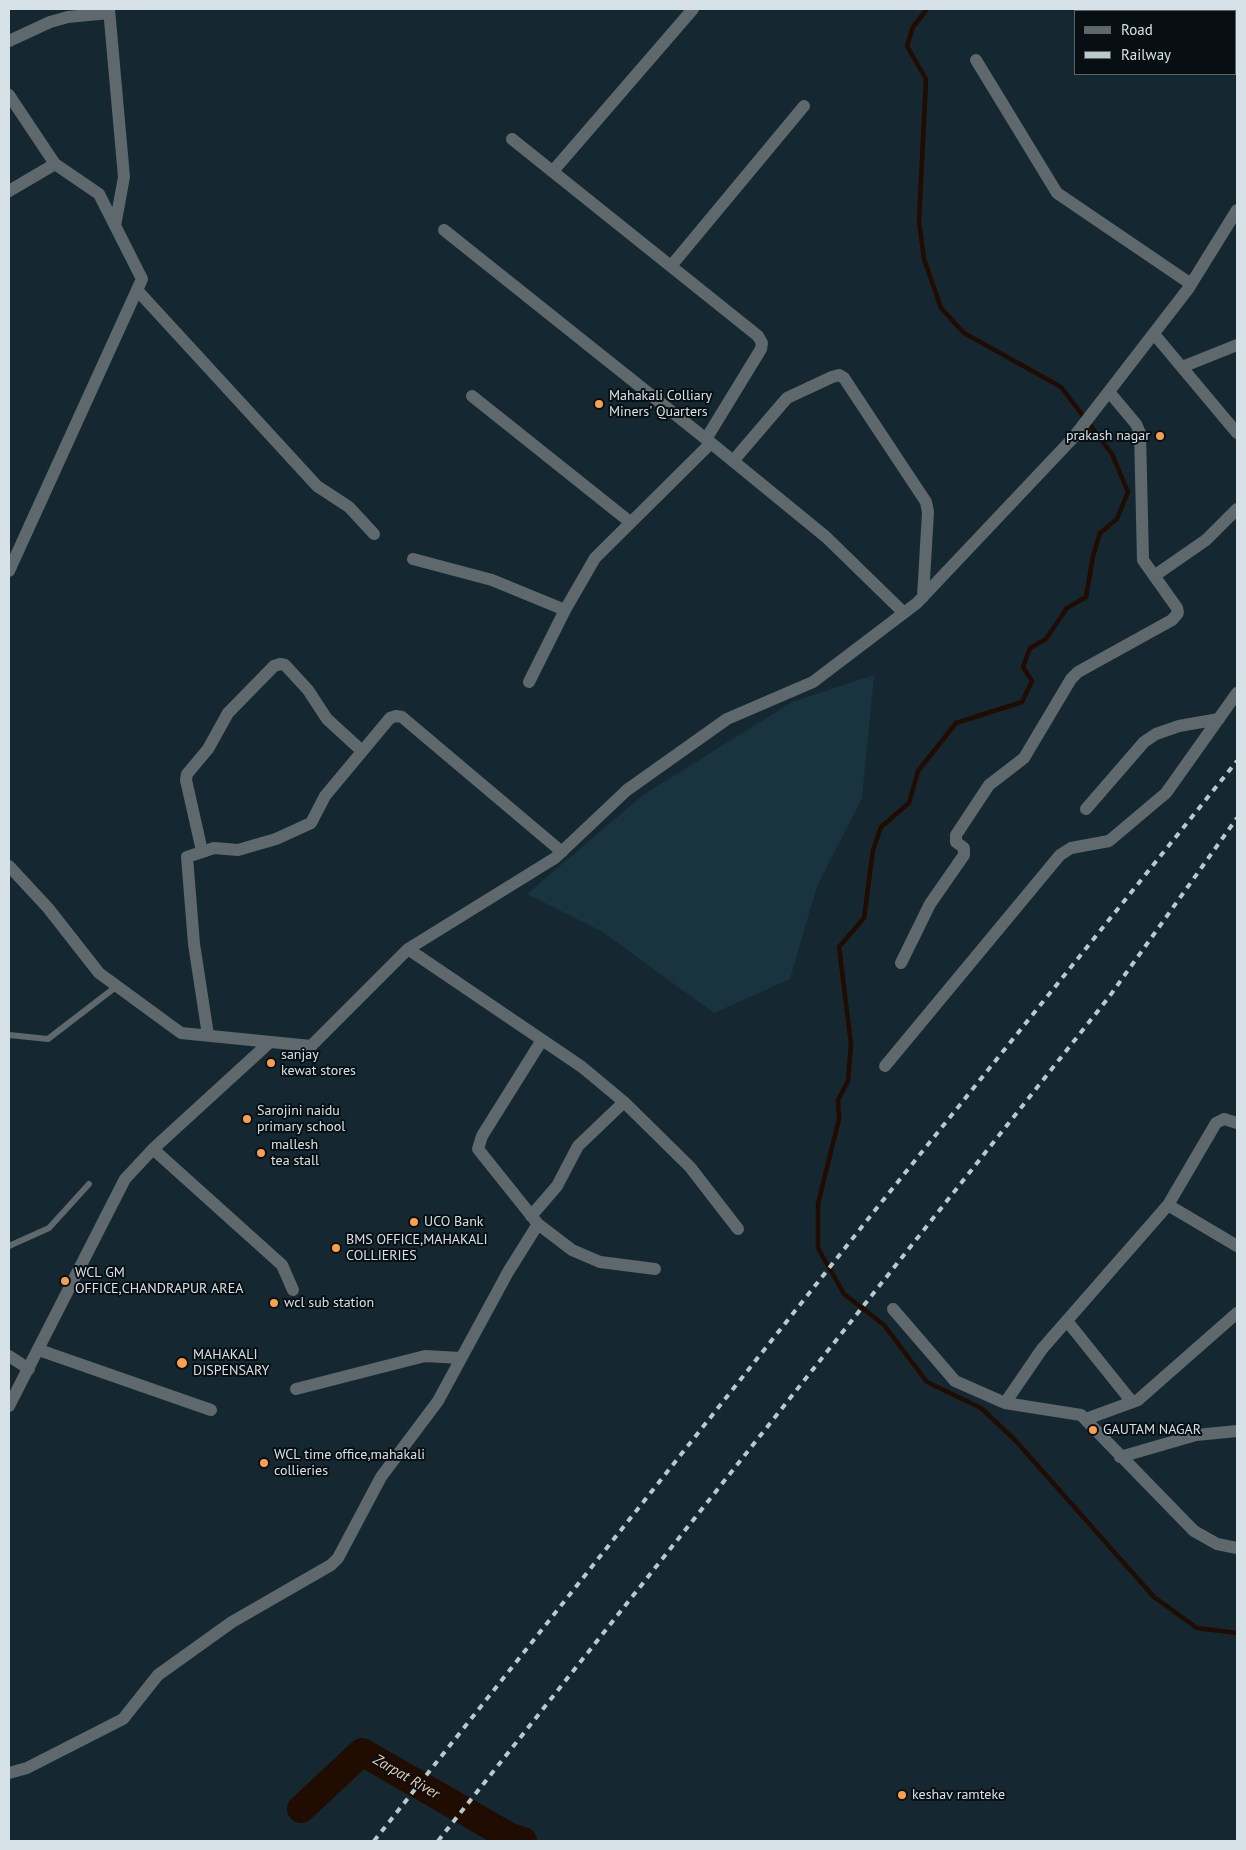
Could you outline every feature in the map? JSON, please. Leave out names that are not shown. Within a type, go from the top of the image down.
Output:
[{"type":"street","points":[[553,171],[692,9]]},
{"type":"street","points":[[9,41],[50,22],[68,17],[109,11],[124,177],[115,226]]},
{"type":"street","points":[[976,60],[1057,193],[1191,284]]},
{"type":"street","points":[[9,95],[55,164],[99,194],[142,278],[9,571]]},
{"type":"street","points":[[671,266],[804,106]]},
{"type":"street","points":[[512,139],[758,336],[762,343],[761,349],[708,441],[595,558],[565,610],[529,682]]},
{"type":"street","points":[[9,191],[55,164]]},
{"type":"street","points":[[9,866],[48,908],[99,973],[181,1033],[311,1046],[408,949],[555,858],[627,790],[727,719],[813,682],[923,597],[1073,438],[1108,395],[1191,284],[1237,210]]},
{"type":"street","points":[[444,230],[826,537],[904,613]]},
{"type":"street","points":[[137,290],[188,348],[246,407],[317,486],[349,507],[374,534]]},
{"type":"street","points":[[1154,334],[1237,433]]},
{"type":"street","points":[[1182,367],[1237,345]]},
{"type":"street","points":[[733,461],[787,398],[832,377],[838,375],[844,378],[926,502],[928,512],[923,597]]},
{"type":"street","points":[[900,963],[930,904],[964,855],[964,848],[956,842],[956,835],[989,785],[1024,758],[1071,679],[1078,672],[1176,617],[1178,608],[1146,566],[1142,553],[1139,428],[1108,395]]},
{"type":"street","points":[[472,396],[630,522]]},
{"type":"street","points":[[1154,576],[1202,543],[1237,509]]},
{"type":"street","points":[[413,558],[492,580],[565,610]]},
{"type":"street","points":[[202,851],[186,780],[187,774],[208,749],[228,713],[274,666],[285,665],[308,690],[327,719],[362,752]]},
{"type":"street","points":[[885,1066],[1060,856],[1071,848],[1103,844],[1114,838],[1172,787],[1237,693]]},
{"type":"street","points":[[208,1036],[194,944],[187,860],[190,854],[214,848],[238,850],[276,839],[311,823],[325,796],[386,721],[396,716],[402,718],[562,852]]},
{"type":"street","points":[[1086,810],[1144,742],[1156,734],[1179,726],[1219,719]]},
{"type":"street","points":[[408,949],[582,1068],[624,1102],[690,1167],[738,1229]]},
{"type":"street","points":[[542,1040],[482,1136],[478,1149],[535,1220],[572,1250],[600,1262],[655,1269]]},
{"type":"street","points":[[9,1406],[39,1350],[116,1194],[126,1179],[153,1149],[270,1042]]},
{"type":"street","points":[[9,1773],[27,1768],[123,1718],[158,1675],[232,1622],[331,1564],[343,1550],[381,1477],[438,1401],[535,1220],[557,1186],[578,1146],[624,1102]]},
{"type":"street","points":[[1005,1403],[1030,1365],[1168,1205],[1216,1123],[1224,1119],[1237,1123]]},
{"type":"street","points":[[153,1149],[282,1265],[293,1290]]},
{"type":"street","points":[[1168,1205],[1237,1246]]},
{"type":"street","points":[[893,1309],[955,1381],[1005,1403],[1076,1413],[1086,1419],[1120,1457],[1194,1531],[1217,1544],[1237,1548]]},
{"type":"street","points":[[1086,1419],[1138,1400],[1237,1314]]},
{"type":"street","points":[[1067,1321],[1132,1402]]},
{"type":"street","points":[[39,1350],[211,1410]]},
{"type":"street","points":[[9,1356],[29,1369]]},
{"type":"street","points":[[296,1389],[425,1356],[461,1358]]},
{"type":"street","points":[[1120,1457],[1196,1435],[1237,1431]]},
{"type":"lane","points":[[9,1034],[48,1039],[118,986]]},
{"type":"lane","points":[[9,1246],[49,1228],[89,1184]]},
{"type":"shaded area","points":[[874,675],[862,798],[817,886],[790,979],[714,1013],[601,931],[527,894],[643,795],[792,702]]},
{"type":"waterway","points":[[927,9],[913,27],[907,46],[926,79],[919,221],[924,259],[941,308],[964,333],[1061,387],[1112,454],[1128,492],[1117,519],[1100,533],[1093,556],[1086,597],[1067,608],[1046,639],[1030,648],[1023,667],[1032,681],[1022,702],[956,723],[918,771],[909,803],[881,827],[873,850],[864,918],[839,947],[851,1044],[848,1081],[838,1100],[839,1119],[818,1204],[818,1248],[844,1294],[884,1325],[927,1382],[981,1408],[1015,1440],[1154,1597],[1197,1628],[1237,1633]]},
{"type":"waterway","name":"Zarpat River","points":[[301,1809],[362,1752],[510,1837],[523,1841]]},
{"type":"railway","points":[[374,1841],[876,1209],[1237,761]]},
{"type":"railway","points":[[438,1841],[1109,997],[1237,818]]},
{"type":"place","name":"Mahakali Colliary Miners' Quarters","points":[[599,404]]},
{"type":"place","name":"prakash nagar","points":[[1160,436]]},
{"type":"place","name":"sanjay kewat stores","points":[[271,1063]]},
{"type":"place","name":"Sarojini naidu primary school","points":[[247,1119]]},
{"type":"place","name":"mallesh tea stall","points":[[261,1153]]},
{"type":"place","name":"UCO Bank","points":[[414,1222]]},
{"type":"place","name":"BMS OFFICE,MAHAKALI COLLIERIES","points":[[336,1248]]},
{"type":"place","name":"WCL GM OFFICE,CHANDRAPUR AREA","points":[[65,1281]]},
{"type":"place","name":"wcl sub station","points":[[274,1303]]},
{"type":"place","name":"MAHAKALI DISPENSARY","points":[[182,1363]]},
{"type":"place","name":"GAUTAM NAGAR","points":[[1093,1430]]},
{"type":"place","name":"WCL time office,mahakali collieries","points":[[264,1463]]},
{"type":"place","name":"keshav ramteke","points":[[902,1795]]}]
